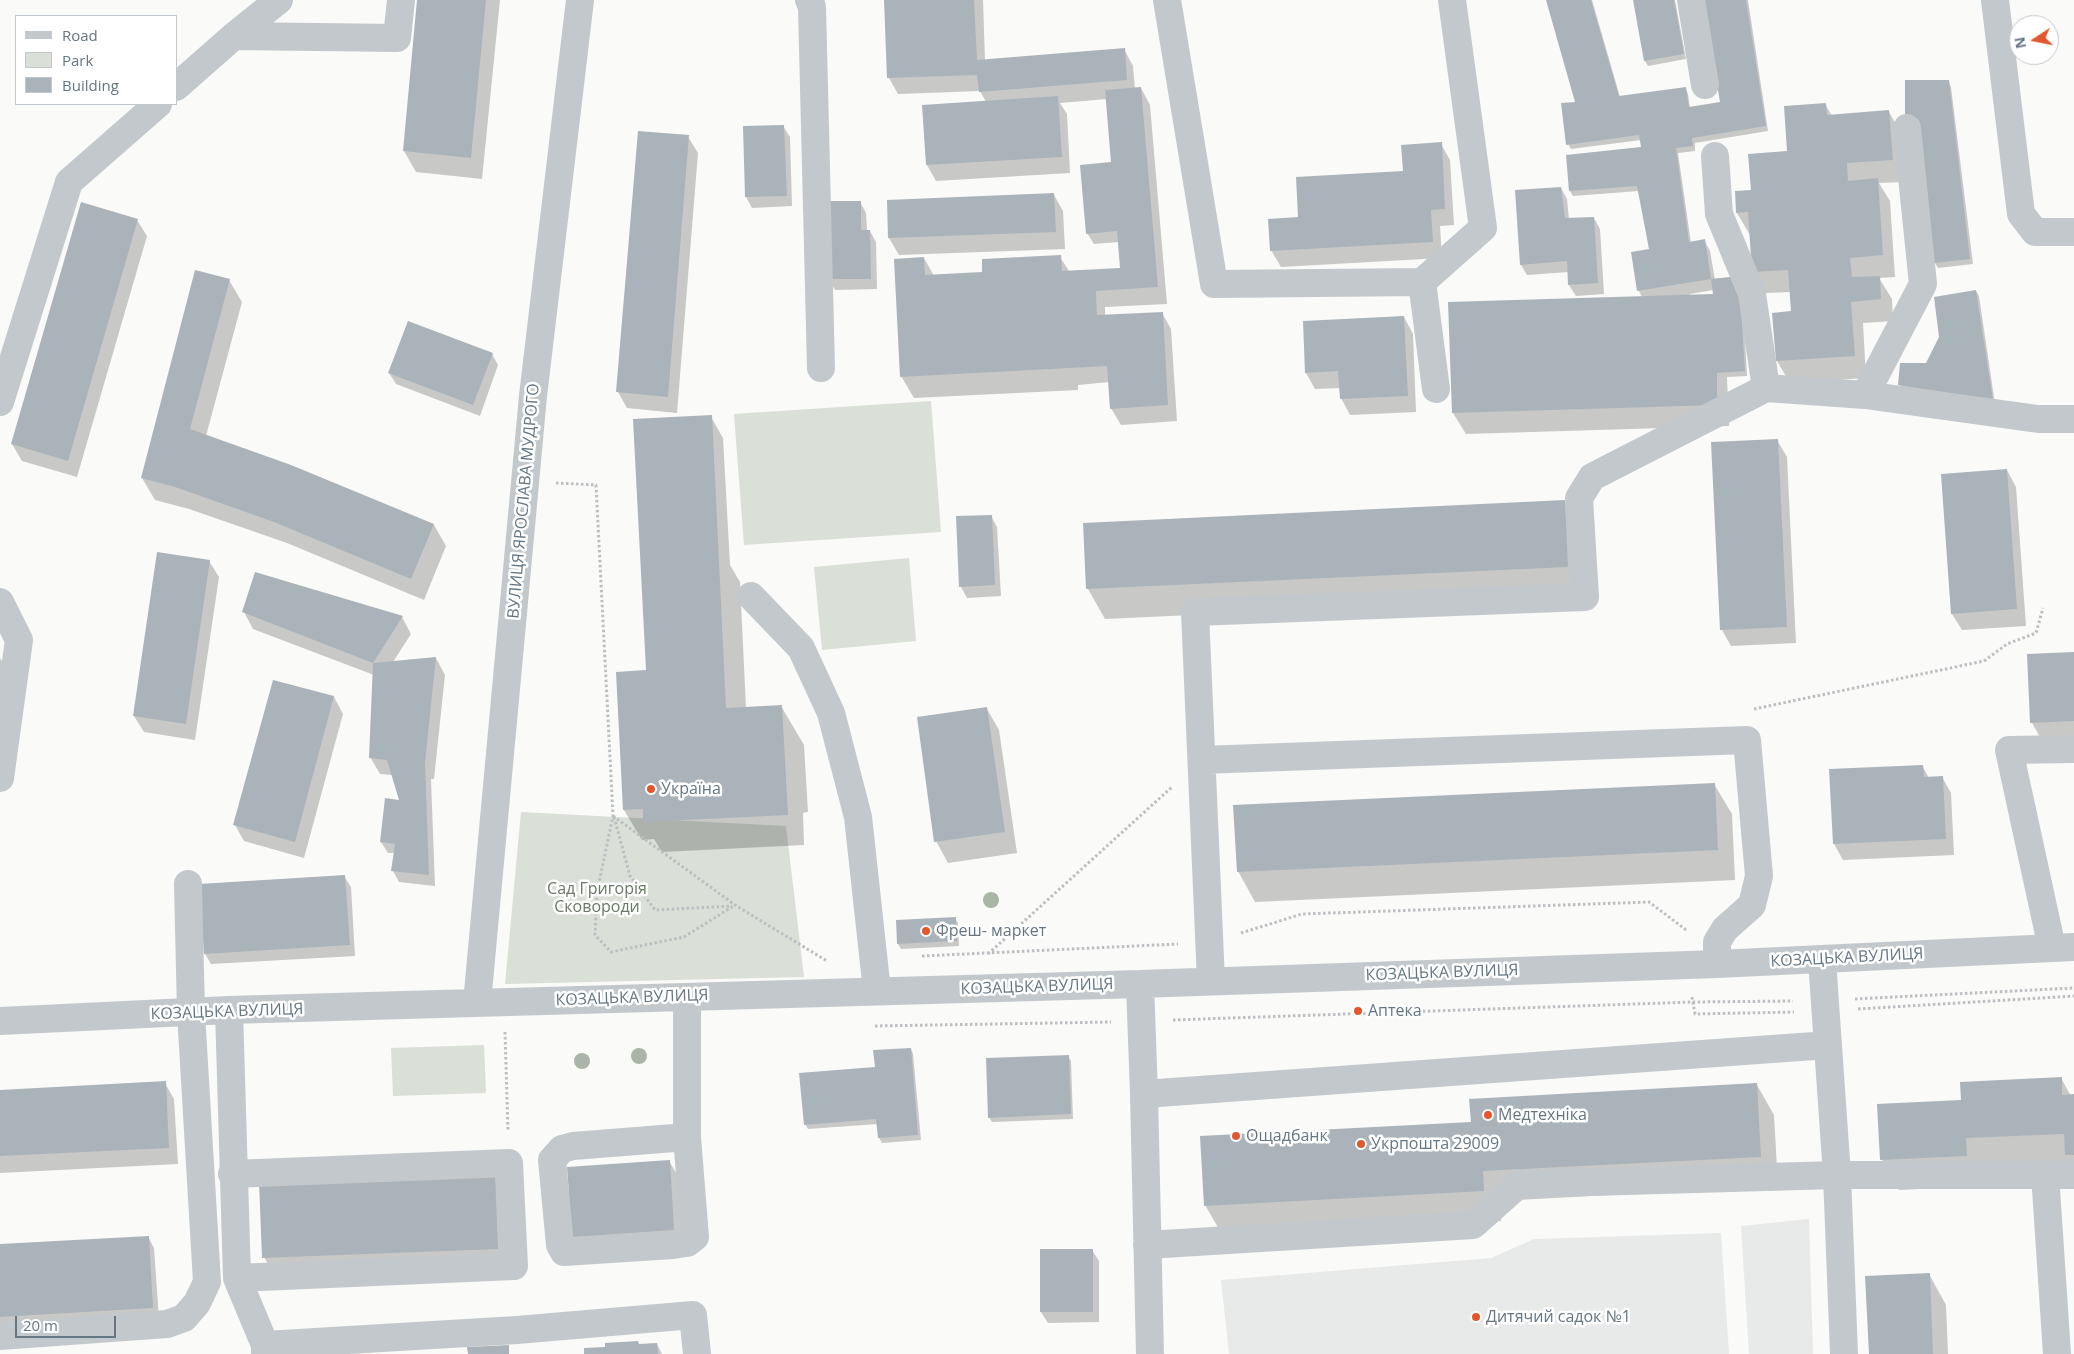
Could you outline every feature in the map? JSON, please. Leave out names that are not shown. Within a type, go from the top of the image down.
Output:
[{"type":"street","points":[[178,85],[234,36],[279,0]]},
{"type":"street","points":[[234,36],[397,38],[401,0]]},
{"type":"street","name":"ВУЛИЦЯ ЯРОСЛАВА МУДРОГО","points":[[476,1003],[534,396],[580,0]]},
{"type":"street","points":[[809,0],[812,7],[821,368]]},
{"type":"street","points":[[1167,0],[1214,284],[1422,282],[1483,228],[1452,0]]},
{"type":"street","points":[[1690,0],[1705,85]]},
{"type":"street","points":[[1996,0],[2021,214],[2035,232],[2074,232]]},
{"type":"street","points":[[0,402],[69,182],[157,105]]},
{"type":"street","points":[[1865,395],[1922,284],[1907,128]]},
{"type":"street","points":[[1716,156],[1719,214],[1752,294],[1766,388]]},
{"type":"street","points":[[1422,282],[1436,389]]},
{"type":"street","points":[[1211,981],[1195,612],[1585,597],[1579,498],[1592,477],[1766,388],[1865,395],[2038,419],[2074,419]]},
{"type":"street","points":[[751,596],[801,648],[831,713],[858,817],[877,992]]},
{"type":"street","points":[[0,602],[19,640],[0,778]]},
{"type":"street","points":[[1202,760],[1747,740],[1759,876],[1752,905],[1725,929],[1717,942],[1717,964]]},
{"type":"street","points":[[2063,947],[2009,750],[2074,749]]},
{"type":"street","points":[[0,1336],[167,1324],[184,1318],[197,1303],[207,1282],[191,1013],[188,884]]},
{"type":"street","name":"КОЗАЦЬКА ВУЛИЦЯ","points":[[0,1021],[229,1010],[1140,984],[1717,964],[2063,947]]},
{"type":"street","points":[[1822,960],[1837,1175],[1844,1354]]},
{"type":"street","points":[[1140,984],[1150,1354]]},
{"type":"street","points":[[687,997],[687,1137],[695,1237],[687,1243],[673,1245],[564,1252],[560,1245],[552,1160],[562,1149],[573,1146],[687,1137]]},
{"type":"street","points":[[229,1010],[232,1174],[237,1278],[265,1349],[693,1315],[697,1354]]},
{"type":"street","points":[[1144,1094],[1828,1045]]},
{"type":"street","points":[[232,1174],[510,1163],[514,1266],[237,1278]]},
{"type":"street","points":[[2045,1174],[2057,1354]]},
{"type":"street","points":[[1147,1245],[1473,1225],[1519,1184],[1837,1175],[2074,1175]]},
{"type":"street","points":[[30,1354],[56,1332]]},
{"type":"path","points":[[526,482],[596,485],[614,816],[630,876],[655,910],[734,905]]},
{"type":"path","points":[[1752,709],[1984,661],[2007,644],[2036,633],[2043,608]]},
{"type":"path","points":[[958,989],[988,953],[1202,760]]},
{"type":"path","points":[[614,816],[734,905],[827,961]]},
{"type":"path","points":[[614,816],[597,892],[595,935],[611,952],[684,937],[734,905]]},
{"type":"path","points":[[504,1002],[508,1103]]},
{"type":"shaded area","points":[[1809,1219],[1813,1354],[1749,1354],[1741,1226]]},
{"type":"shaded area","name":"Дитячий садок №1","points":[[1721,1233],[1729,1354],[1229,1354],[1221,1280],[1491,1258],[1534,1239]]},
{"type":"green space","points":[[931,401],[941,532],[744,545],[734,414]]},
{"type":"green space","points":[[909,558],[916,641],[822,650],[814,567]]},
{"type":"green space","name":"Сад Григорія Сковороди","points":[[521,812],[786,826],[804,977],[505,984]]},
{"type":"green space","points":[[484,1045],[486,1093],[393,1096],[391,1048]]},
{"type":"building","points":[[417,0],[486,0],[471,158],[403,151]]},
{"type":"building","points":[[884,0],[974,0],[977,60],[1125,48],[1127,80],[979,92],[977,75],[887,78]]},
{"type":"building","points":[[1546,0],[1591,0],[1619,96],[1686,87],[1689,107],[1720,102],[1703,0],[1746,0],[1766,126],[1692,138],[1693,146],[1676,148],[1689,242],[1705,239],[1711,279],[1637,291],[1631,252],[1649,249],[1637,186],[1569,191],[1566,155],[1641,147],[1639,135],[1566,145],[1561,103],[1575,102]]},
{"type":"building","points":[[1633,0],[1674,0],[1684,54],[1644,61]]},
{"type":"building","points":[[1905,80],[1949,80],[1970,259],[1934,263],[1919,120],[1905,119]]},
{"type":"building","points":[[1141,87],[1158,287],[1096,291],[1097,315],[1163,312],[1168,405],[1110,409],[1107,366],[900,377],[894,259],[924,257],[925,275],[982,272],[982,259],[1061,255],[1062,271],[1120,268],[1117,231],[1086,234],[1080,165],[1111,162],[1105,90]]},
{"type":"building","points":[[1058,96],[1062,157],[926,165],[922,105]]},
{"type":"building","points":[[1826,103],[1827,115],[1889,110],[1893,160],[1847,163],[1848,181],[1878,178],[1883,255],[1850,258],[1852,277],[1880,276],[1881,299],[1851,302],[1855,356],[1776,361],[1772,313],[1791,311],[1788,270],[1752,272],[1748,212],[1736,213],[1735,191],[1751,190],[1748,154],[1787,151],[1784,106]]},
{"type":"building","points":[[784,125],[787,196],[745,197],[743,126]]},
{"type":"building","points":[[638,131],[689,135],[668,397],[616,392]]},
{"type":"building","points":[[1442,142],[1445,209],[1431,210],[1433,242],[1270,251],[1268,219],[1298,217],[1296,177],[1403,171],[1401,145]]},
{"type":"building","points":[[1561,187],[1565,218],[1594,217],[1598,283],[1568,285],[1567,261],[1520,265],[1515,190]]},
{"type":"building","points":[[1054,193],[1056,232],[888,238],[887,200]]},
{"type":"building","points":[[826,201],[861,201],[861,230],[870,230],[871,279],[828,279]]},
{"type":"building","points":[[81,202],[138,219],[68,461],[11,444]]},
{"type":"building","points":[[195,270],[230,279],[190,429],[291,465],[434,524],[411,579],[274,522],[175,487],[141,478]]},
{"type":"building","points":[[1739,276],[1745,371],[1717,373],[1717,405],[1452,413],[1448,302],[1713,294],[1711,279]]},
{"type":"building","points":[[1976,290],[1993,400],[1898,385],[1900,363],[1926,363],[1939,337],[1934,297]]},
{"type":"building","points":[[1404,316],[1408,396],[1340,399],[1338,371],[1305,373],[1303,321]]},
{"type":"building","points":[[408,321],[493,353],[473,405],[388,373]]},
{"type":"building","points":[[712,415],[726,708],[782,705],[788,815],[643,822],[643,809],[623,810],[616,672],[646,670],[633,419]]},
{"type":"building","points":[[1778,439],[1787,627],[1720,630],[1711,442]]},
{"type":"building","points":[[2007,469],[2017,609],[1951,614],[1941,474]]},
{"type":"building","points":[[1565,500],[1568,567],[1086,589],[1083,523]]},
{"type":"building","points":[[992,515],[995,585],[959,587],[956,516]]},
{"type":"building","points":[[157,552],[210,560],[186,724],[133,716]]},
{"type":"building","points":[[255,572],[403,616],[373,663],[242,612]]},
{"type":"building","points":[[2074,652],[2074,721],[2030,723],[2027,654]]},
{"type":"building","points":[[436,657],[425,763],[429,875],[391,871],[395,844],[380,842],[385,798],[399,800],[387,760],[369,758],[373,663]]},
{"type":"building","points":[[273,680],[334,696],[295,842],[233,825]]},
{"type":"building","points":[[987,707],[1005,832],[934,842],[917,717]]},
{"type":"building","points":[[1923,765],[1924,777],[1943,776],[1946,839],[1833,844],[1829,769]]},
{"type":"building","points":[[1715,783],[1718,850],[1237,872],[1233,805]]},
{"type":"building","points":[[345,875],[350,945],[204,954],[199,884]]},
{"type":"building","points":[[956,917],[957,941],[897,944],[896,920]]},
{"type":"building","points":[[911,1048],[918,1135],[878,1138],[876,1119],[804,1125],[799,1073],[875,1067],[873,1050]]},
{"type":"building","points":[[1069,1055],[1071,1114],[988,1118],[986,1058]]},
{"type":"building","points":[[2062,1077],[2062,1095],[2074,1094],[2074,1155],[2065,1155],[2064,1134],[1966,1138],[1967,1156],[1880,1160],[1877,1104],[1961,1100],[1960,1082]]},
{"type":"building","points":[[166,1081],[169,1148],[0,1156],[0,1090]]},
{"type":"building","points":[[1757,1083],[1761,1157],[1483,1171],[1484,1191],[1204,1206],[1200,1136],[1471,1122],[1469,1099]]},
{"type":"building","points":[[670,1160],[674,1230],[572,1237],[567,1167]]},
{"type":"building","points":[[495,1172],[498,1249],[262,1258],[259,1181]]},
{"type":"building","points":[[149,1236],[153,1308],[0,1317],[0,1244]]},
{"type":"building","points":[[1040,1249],[1093,1249],[1093,1312],[1040,1312]]},
{"type":"building","points":[[1930,1273],[1933,1354],[1869,1354],[1865,1276]]},
{"type":"building","points":[[638,1341],[639,1344],[657,1343],[658,1354],[584,1354],[584,1348],[605,1347],[605,1343]]},
{"type":"building","points":[[509,1345],[509,1354],[468,1354],[467,1347]]},
{"type":"place","name":"Україна","points":[[651,789]]},
{"type":"place","name":"Фреш- маркет","points":[[926,931]]},
{"type":"place","name":"Аптека","points":[[1358,1011]]},
{"type":"place","name":"Медтехніка","points":[[1488,1115]]},
{"type":"place","name":"Ощадбанк","points":[[1236,1136]]},
{"type":"place","name":"Укрпошта 29009","points":[[1361,1144]]},
{"type":"place","name":"Дитячий садок №1","points":[[1476,1317]]}]
